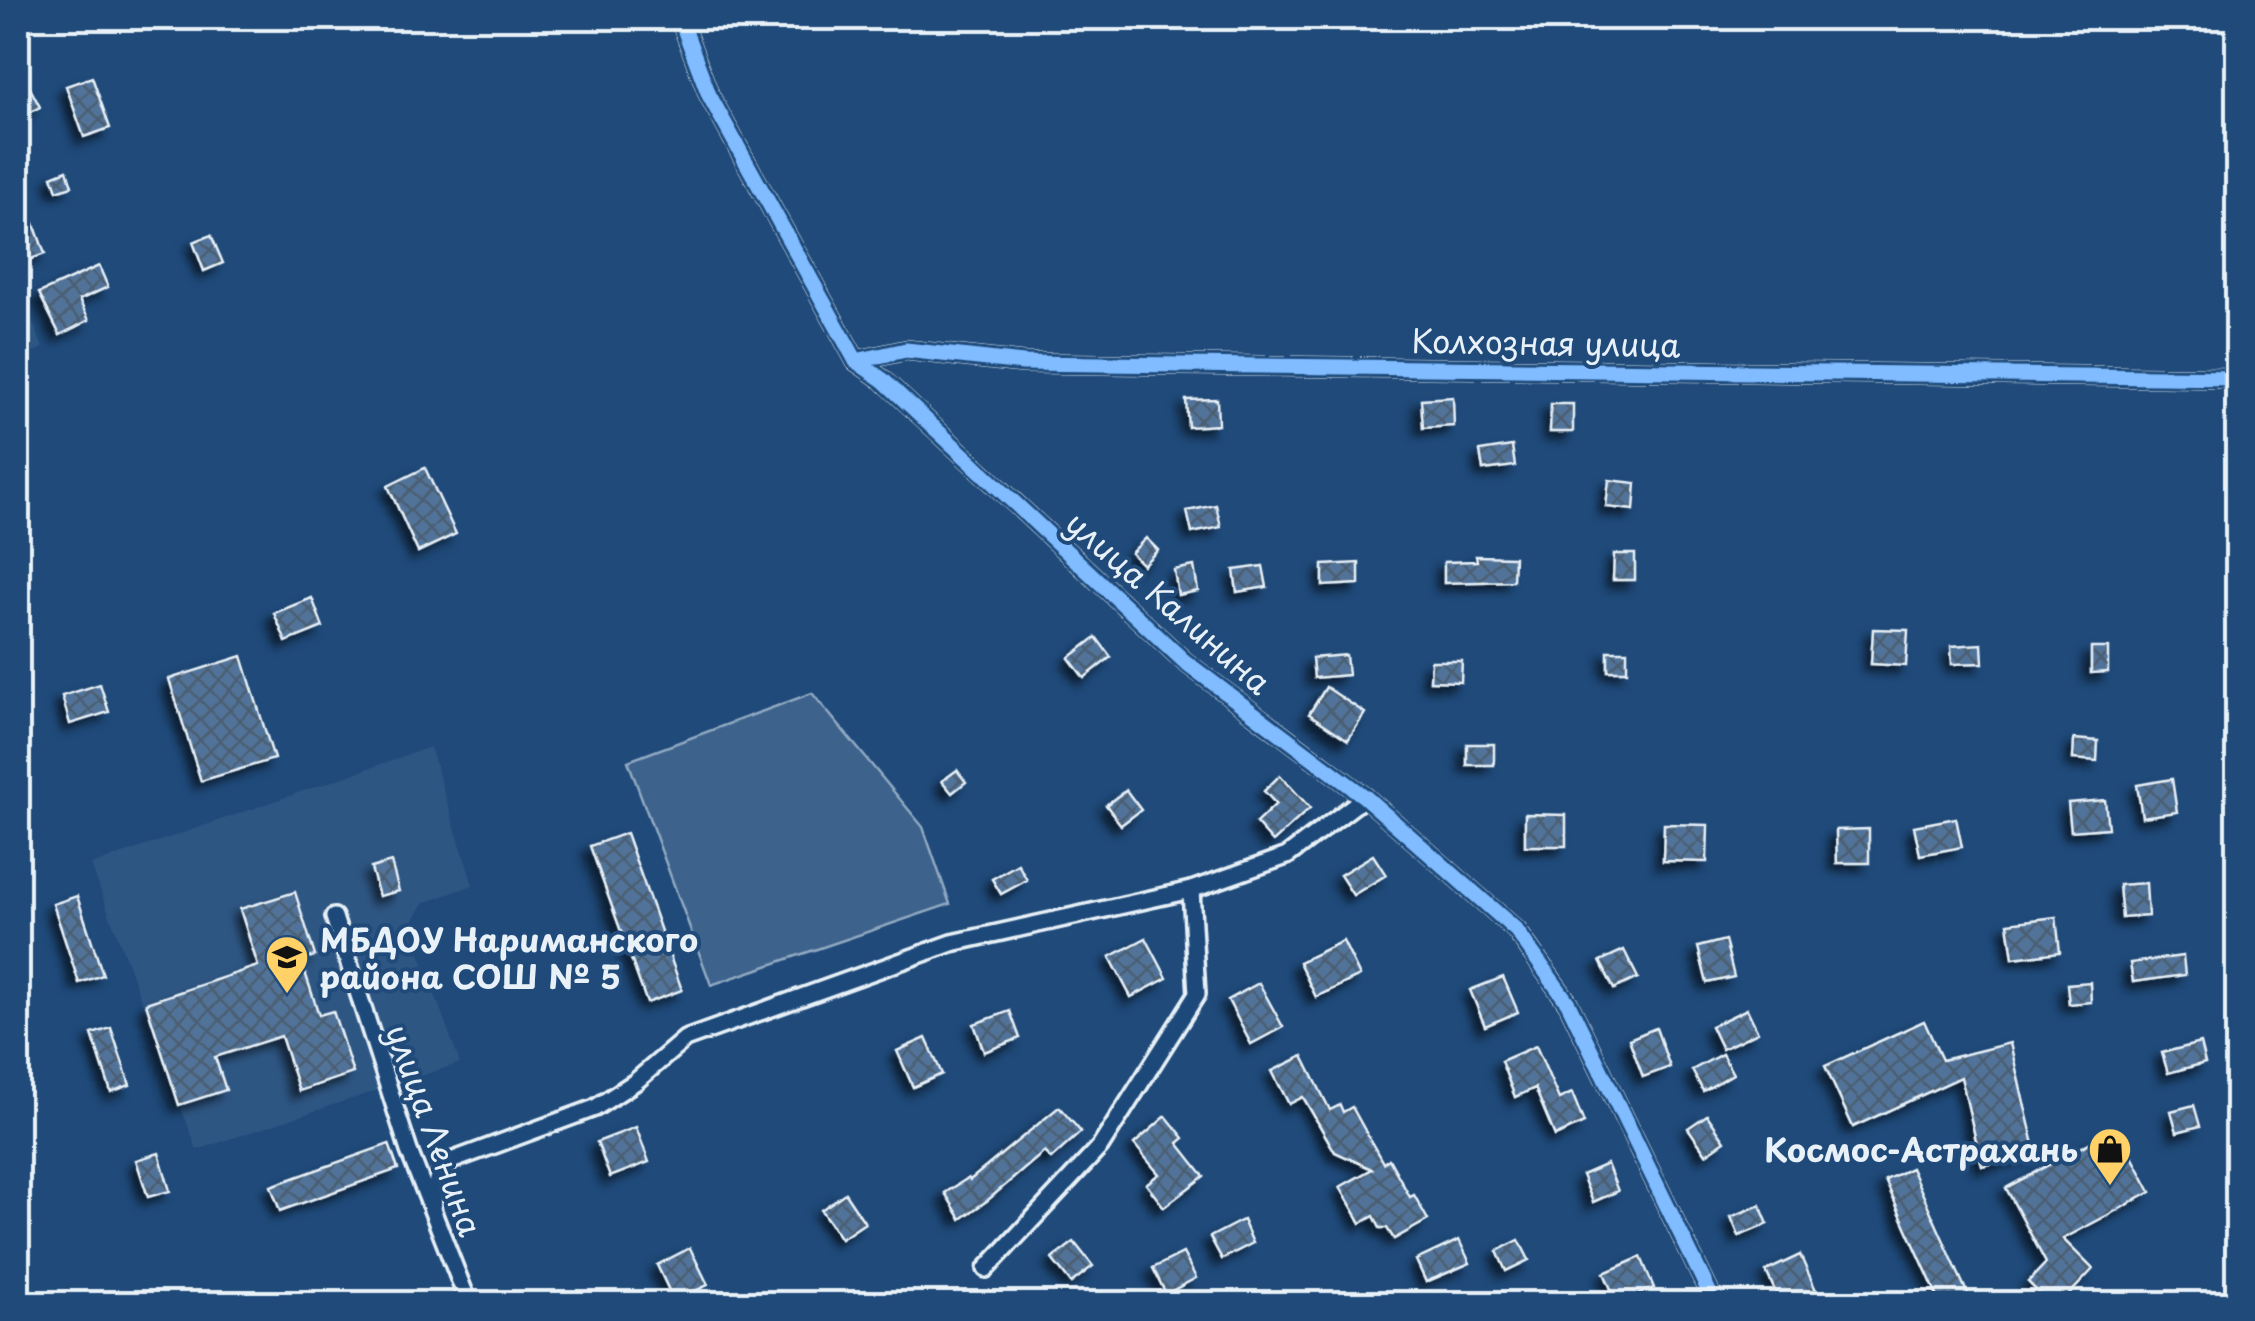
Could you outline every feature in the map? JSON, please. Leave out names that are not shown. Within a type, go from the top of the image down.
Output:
[{"type":"street","name":"улица Калинина","points":[[680,18],[709,95],[856,361],[883,380],[1184,661],[1365,797],[1516,930],[1568,1003],[1716,1304]]},
{"type":"street","name":"Колхозная улица","points":[[856,361],[906,350],[1023,362],[2238,378]]},
{"type":"street","points":[[432,1208],[438,1180],[451,1161],[595,1108],[635,1082],[685,1039],[952,944],[1191,890],[1287,856],[1365,797]]},
{"type":"street","points":[[986,1269],[1100,1146],[1198,994],[1191,890]]},
{"type":"street","name":"улица Ленина","points":[[334,917],[409,1151],[469,1304]]},
{"type":"shaded area","points":[[18,286],[43,348],[18,359]]},
{"type":"shaded area","points":[[812,693],[923,827],[950,904],[711,985],[628,761]]},
{"type":"shaded area","name":"МБДОУ Нариманского района СОШ № 5","points":[[430,747],[473,885],[424,903],[410,926],[460,1063],[197,1150],[91,865]]},
{"type":"building","points":[[92,77],[110,128],[84,137],[66,86]]},
{"type":"building","points":[[30,88],[40,107],[23,116],[18,94]]},
{"type":"building","points":[[67,170],[72,186],[57,191],[52,176]]},
{"type":"building","points":[[32,218],[45,254],[23,262],[18,247],[18,224]]},
{"type":"building","points":[[211,235],[223,263],[204,271],[193,242]]},
{"type":"building","points":[[99,266],[108,287],[79,300],[89,320],[60,335],[39,293]]},
{"type":"building","points":[[1453,397],[1454,426],[1423,428],[1421,399]]},
{"type":"building","points":[[1217,399],[1218,425],[1188,427],[1186,400]]},
{"type":"building","points":[[1551,404],[1573,404],[1573,432],[1550,432]]},
{"type":"building","points":[[1512,446],[1515,466],[1483,470],[1480,451]]},
{"type":"building","points":[[425,468],[456,534],[418,552],[388,486]]},
{"type":"building","points":[[1609,480],[1636,483],[1634,510],[1606,507]]},
{"type":"building","points":[[1216,505],[1221,527],[1192,533],[1187,511]]},
{"type":"building","points":[[1146,538],[1158,550],[1143,565],[1131,553]]},
{"type":"building","points":[[1614,554],[1635,554],[1635,580],[1613,580]]},
{"type":"building","points":[[1476,556],[1514,557],[1513,581],[1444,583],[1444,562],[1477,561]]},
{"type":"building","points":[[1359,563],[1359,584],[1323,586],[1323,565]]},
{"type":"building","points":[[1194,566],[1198,591],[1178,595],[1174,570]]},
{"type":"building","points":[[1263,566],[1267,587],[1237,592],[1234,570]]},
{"type":"building","points":[[312,598],[323,627],[286,642],[274,613]]},
{"type":"building","points":[[1873,629],[1908,630],[1906,666],[1871,664]]},
{"type":"building","points":[[1096,637],[1111,657],[1084,678],[1069,658]]},
{"type":"building","points":[[1982,644],[1983,663],[1952,664],[1951,646]]},
{"type":"building","points":[[2091,648],[2108,648],[2108,672],[2091,673]]},
{"type":"building","points":[[1608,651],[1627,651],[1627,671],[1608,671]]},
{"type":"building","points":[[1346,655],[1348,675],[1314,678],[1312,658]]},
{"type":"building","points":[[242,656],[274,759],[201,781],[169,679]]},
{"type":"building","points":[[1431,661],[1462,661],[1461,682],[1430,681]]},
{"type":"building","points":[[100,684],[109,712],[70,724],[62,696]]},
{"type":"building","points":[[1326,687],[1365,713],[1348,740],[1309,714]]},
{"type":"building","points":[[2074,739],[2098,741],[2097,761],[2073,759]]},
{"type":"building","points":[[1467,744],[1494,744],[1494,765],[1467,765]]},
{"type":"building","points":[[957,770],[966,782],[952,793],[942,781]]},
{"type":"building","points":[[1280,775],[1310,808],[1273,842],[1256,823],[1276,804],[1264,791]]},
{"type":"building","points":[[2172,779],[2177,812],[2142,817],[2137,785]]},
{"type":"building","points":[[1126,790],[1141,810],[1121,825],[1106,805]]},
{"type":"building","points":[[2105,800],[2108,828],[2071,831],[2068,803]]},
{"type":"building","points":[[1525,814],[1566,815],[1566,846],[1525,846]]},
{"type":"building","points":[[1956,818],[1962,847],[1920,855],[1914,826]]},
{"type":"building","points":[[1664,824],[1708,825],[1707,862],[1663,861]]},
{"type":"building","points":[[1869,829],[1869,863],[1837,863],[1836,830]]},
{"type":"building","points":[[626,833],[682,990],[647,1003],[590,846]]},
{"type":"building","points":[[1373,855],[1386,875],[1353,895],[1340,875]]},
{"type":"building","points":[[391,862],[399,891],[379,896],[371,868]]},
{"type":"building","points":[[1018,864],[1027,880],[1001,894],[992,879]]},
{"type":"building","points":[[2146,883],[2148,916],[2122,918],[2119,885]]},
{"type":"building","points":[[295,892],[315,956],[301,960],[319,1015],[333,1011],[353,1073],[299,1091],[281,1036],[215,1057],[226,1090],[179,1105],[146,1003],[258,966],[240,909]]},
{"type":"building","points":[[77,896],[103,975],[79,983],[53,904]]},
{"type":"building","points":[[2056,917],[2060,952],[2013,958],[2008,923]]},
{"type":"building","points":[[1146,938],[1167,978],[1131,997],[1110,957]]},
{"type":"building","points":[[1725,940],[1734,977],[1707,983],[1698,947]]},
{"type":"building","points":[[1343,941],[1360,976],[1316,997],[1299,962]]},
{"type":"building","points":[[1624,950],[1638,978],[1614,989],[1600,961]]},
{"type":"building","points":[[2183,956],[2185,975],[2133,982],[2130,963]]},
{"type":"building","points":[[1503,977],[1518,1012],[1485,1026],[1470,990]]},
{"type":"building","points":[[2090,982],[2091,1002],[2069,1004],[2067,984]]},
{"type":"building","points":[[1259,983],[1283,1027],[1251,1044],[1228,1000]]},
{"type":"building","points":[[1747,1009],[1758,1032],[1722,1049],[1711,1026]]},
{"type":"building","points":[[1010,1011],[1020,1038],[984,1052],[974,1024]]},
{"type":"building","points":[[1924,1021],[1942,1060],[2010,1043],[2036,1153],[1982,1166],[1961,1077],[1853,1127],[1825,1066]]},
{"type":"building","points":[[111,1028],[130,1085],[111,1092],[92,1034]]},
{"type":"building","points":[[1656,1028],[1670,1067],[1643,1077],[1629,1039]]},
{"type":"building","points":[[926,1038],[942,1074],[913,1087],[897,1051]]},
{"type":"building","points":[[2200,1043],[2205,1063],[2168,1073],[2162,1053]]},
{"type":"building","points":[[1536,1046],[1559,1099],[1572,1093],[1584,1123],[1555,1136],[1535,1088],[1515,1097],[1501,1061]]},
{"type":"building","points":[[1722,1054],[1733,1074],[1703,1091],[1692,1070]]},
{"type":"building","points":[[1303,1056],[1330,1110],[1340,1105],[1343,1112],[1352,1107],[1383,1163],[1389,1159],[1428,1220],[1394,1239],[1387,1228],[1380,1228],[1374,1216],[1361,1223],[1340,1187],[1372,1169],[1335,1152],[1303,1097],[1289,1104],[1272,1071]]},
{"type":"building","points":[[2194,1105],[2200,1126],[2177,1132],[2171,1111]]},
{"type":"building","points":[[1059,1107],[1081,1132],[1051,1159],[1044,1152],[961,1219],[945,1193],[970,1180]]},
{"type":"building","points":[[1707,1115],[1725,1141],[1706,1154],[1688,1128]]},
{"type":"building","points":[[1166,1116],[1184,1138],[1178,1143],[1204,1176],[1164,1207],[1146,1184],[1159,1174],[1134,1144]]},
{"type":"building","points":[[636,1127],[649,1162],[610,1177],[597,1142]]},
{"type":"building","points":[[2117,1128],[2151,1192],[2063,1239],[2093,1269],[2060,1304],[2050,1304],[2028,1282],[2046,1263],[2006,1188]]},
{"type":"building","points":[[389,1144],[398,1169],[280,1211],[271,1186]]},
{"type":"building","points":[[159,1153],[170,1191],[148,1197],[136,1160]]},
{"type":"building","points":[[1607,1164],[1618,1191],[1593,1202],[1582,1175]]},
{"type":"building","points":[[1911,1168],[1969,1297],[1954,1304],[1941,1304],[1885,1180]]},
{"type":"building","points":[[845,1193],[865,1223],[841,1239],[821,1210]]},
{"type":"building","points":[[1760,1205],[1768,1224],[1739,1236],[1731,1217]]},
{"type":"building","points":[[1243,1220],[1253,1243],[1222,1259],[1210,1237]]},
{"type":"building","points":[[1459,1240],[1470,1263],[1426,1282],[1416,1260]]},
{"type":"building","points":[[1519,1240],[1529,1260],[1506,1271],[1497,1251]]},
{"type":"building","points":[[1074,1242],[1093,1266],[1071,1283],[1052,1259]]},
{"type":"building","points":[[690,1248],[708,1285],[674,1301],[657,1265]]},
{"type":"building","points":[[1183,1253],[1196,1278],[1166,1294],[1153,1268]]},
{"type":"building","points":[[1800,1255],[1816,1290],[1781,1304],[1766,1271]]},
{"type":"building","points":[[1641,1257],[1654,1288],[1617,1303],[1604,1273]]},
{"type":"cycle path","points":[[680,18],[709,95],[856,361],[883,380],[1184,661],[1365,797],[1516,930],[1568,1003],[1715,1304]]},
{"type":"cycle path","points":[[856,361],[906,350],[1023,363],[2238,378]]},
{"type":"place","name":"МБДОУ Нариманского района СОШ № 5","points":[[287,995]]},
{"type":"place","name":"Космос-Астрахань","points":[[2110,1187]]}]
